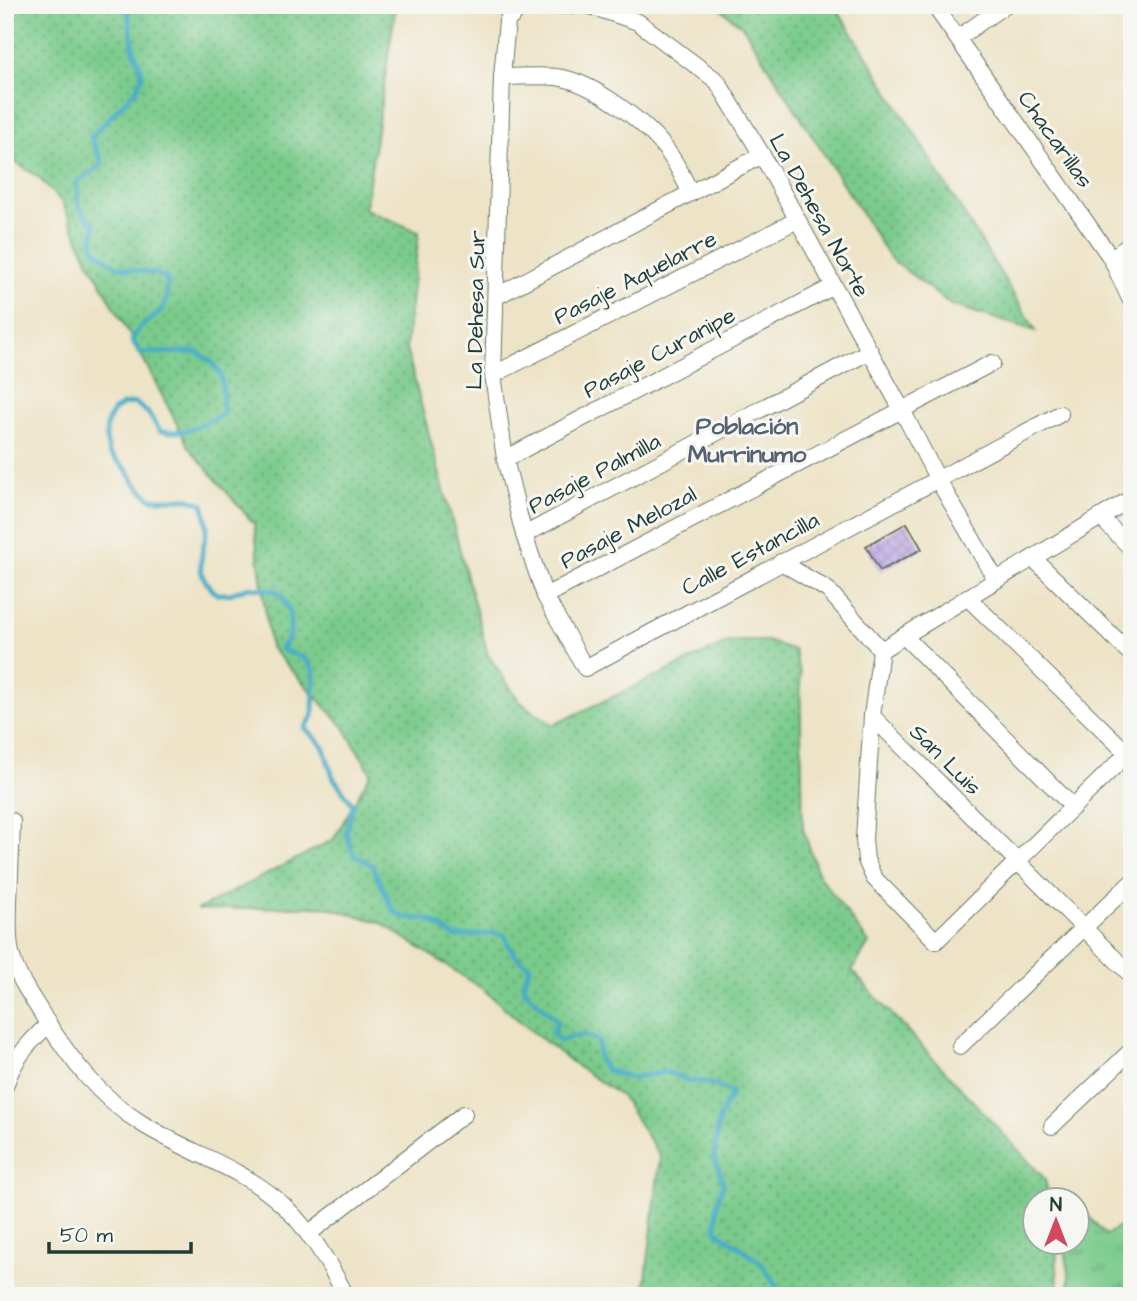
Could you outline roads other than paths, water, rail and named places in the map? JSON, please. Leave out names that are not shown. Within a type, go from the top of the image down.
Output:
[{"type":"street","name":"La Dehesa Norte","points":[[507,21],[523,6],[587,5],[638,22],[717,81],[762,155],[937,478],[996,580]]},
{"type":"street","name":"Chacarillas","points":[[934,5],[1111,258],[1132,303]]},
{"type":"street","points":[[958,38],[1006,5]]},
{"type":"street","name":"La Dehesa Sur","points":[[507,21],[502,77],[493,375],[505,459],[524,536],[545,596],[585,668]]},
{"type":"street","points":[[502,77],[559,77],[589,88],[626,110],[655,135],[671,156],[691,193]]},
{"type":"street","points":[[497,296],[762,155]]},
{"type":"street","name":"Pasaje Aquelarre","points":[[493,375],[797,220]]},
{"type":"street","points":[[1111,258],[1132,243]]},
{"type":"street","name":"Pasaje Curanipe","points":[[505,459],[834,286]]},
{"type":"street","name":"Pasaje Palmilla","points":[[524,536],[870,351]]},
{"type":"street","name":"Pasaje Melozal","points":[[545,596],[992,363]]},
{"type":"street","name":"Calle Estancilla","points":[[585,668],[1060,414]]},
{"type":"street","points":[[881,650],[1132,498]]},
{"type":"street","points":[[1100,517],[1132,549]]},
{"type":"street","points":[[1033,558],[1132,654]]},
{"type":"street","points":[[781,562],[828,590],[881,650],[872,716],[864,839],[866,860],[874,878],[936,942],[1129,751],[967,597]]},
{"type":"street","points":[[904,636],[1073,807]]},
{"type":"street","name":"San Luis","points":[[872,716],[1132,976]]},
{"type":"street","points":[[12,821],[8,932],[11,953],[16,971],[74,1062],[109,1100],[143,1125],[262,1189],[294,1216],[325,1259],[346,1296]]},
{"type":"street","points":[[960,1046],[1132,881]]},
{"type":"street","points":[[5,1087],[13,1065],[21,1053],[49,1024]]},
{"type":"street","points":[[1052,1126],[1132,1050]]},
{"type":"street","points":[[308,1234],[464,1114]]},
{"type":"waterway","points":[[133,5],[128,12],[134,51],[142,77],[136,90],[91,137],[102,165],[77,182],[78,202],[81,210],[95,225],[94,248],[105,258],[117,266],[167,278],[167,296],[163,308],[141,326],[132,341],[140,353],[197,352],[212,362],[221,375],[223,414],[193,428],[169,432],[160,431],[148,413],[135,403],[122,405],[114,410],[107,423],[109,453],[151,499],[190,499],[203,504],[207,527],[201,570],[209,586],[217,594],[230,594],[249,587],[276,591],[283,598],[290,613],[290,635],[281,649],[305,659],[314,671],[313,716],[305,728],[323,746],[333,777],[353,805],[346,833],[354,855],[372,865],[394,912],[406,918],[427,919],[455,937],[494,933],[504,935],[514,954],[530,967],[524,980],[525,991],[558,1022],[552,1033],[560,1041],[579,1035],[598,1041],[599,1058],[606,1070],[632,1078],[667,1072],[732,1092],[719,1118],[714,1155],[723,1183],[717,1205],[716,1230],[762,1264],[779,1291],[786,1296]]},
{"type":"district","name":"Población Murrinumo","points":[[747,440]]}]
